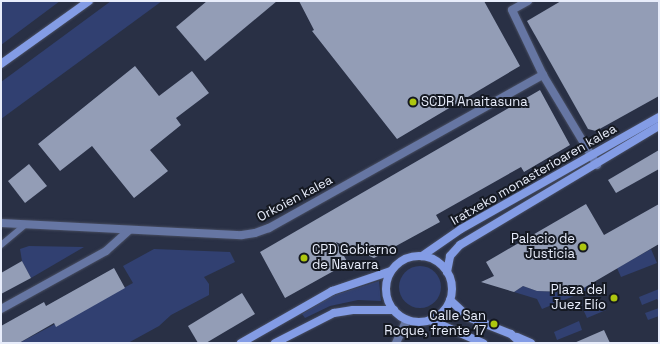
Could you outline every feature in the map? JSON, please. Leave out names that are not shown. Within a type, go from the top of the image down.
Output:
[{"type":"street","points":[[1,64],[89,1]]},
{"type":"street","points":[[528,1],[512,10],[543,75],[590,156],[597,165]]},
{"type":"street","name":"Orkoien kalea","points":[[2,224],[242,235],[269,228],[543,75]]},
{"type":"street","name":"Iratxeko monasterioaren kalea","points":[[422,256],[461,229],[659,117]]},
{"type":"street","name":"Iratxeko monasterioaren kalea","points":[[447,272],[450,256],[460,245],[597,165],[659,126]]},
{"type":"street","points":[[1,309],[106,250],[129,230]]},
{"type":"street","points":[[241,343],[332,291],[391,272],[404,260],[422,256],[440,264],[447,272],[452,290],[450,300],[445,309],[430,320],[421,322],[407,319],[394,310],[386,291],[391,272]]},
{"type":"street","points":[[450,300],[468,317],[531,343]]},
{"type":"street","points":[[275,343],[334,313],[353,310],[394,310]]},
{"type":"street","points":[[396,343],[407,319]]},
{"type":"street","points":[[430,320],[483,343]]},
{"type":"street","points":[[511,334],[521,343]]},
{"type":"lane","points":[[1,245],[24,226]]},
{"type":"shaded area","points":[[1,1],[60,1],[1,45]]},
{"type":"shaded area","points":[[111,1],[162,1],[1,119],[1,82]]},
{"type":"shaded area","points":[[29,246],[84,247],[31,278],[22,261],[20,249]]},
{"type":"shaded area","points":[[154,249],[230,252],[235,262],[204,277],[209,284],[209,295],[171,315],[159,326],[128,343],[19,343],[133,283],[123,266]]},
{"type":"shaded area","points":[[651,249],[657,263],[621,277],[617,268]]},
{"type":"shaded area","points":[[420,266],[435,272],[441,287],[435,302],[420,308],[405,302],[399,287],[405,272]]},
{"type":"shaded area","points":[[379,281],[381,301],[358,300],[330,306],[305,318],[302,314],[331,296]]},
{"type":"shaded area","points":[[594,282],[596,287],[542,309],[537,299],[514,292],[523,286],[537,291],[567,292],[582,289]]},
{"type":"shaded area","points":[[659,289],[659,302],[657,299],[642,305],[639,297]]},
{"type":"shaded area","points":[[602,302],[606,310],[587,318],[583,309]]},
{"type":"shaded area","points":[[659,308],[659,316],[648,320],[645,313]]},
{"type":"shaded area","points":[[579,321],[582,330],[557,340],[554,332]]},
{"type":"building","points":[[207,1],[277,1],[205,61],[176,27]]},
{"type":"building","name":"SCDR Anaitasuna","points":[[299,1],[484,1],[520,66],[397,139],[312,31],[314,30]]},
{"type":"building","points":[[561,1],[659,1],[659,96],[596,131],[588,129],[527,21]]},
{"type":"building","points":[[135,66],[159,96],[192,71],[209,93],[176,118],[181,125],[150,150],[168,171],[134,198],[92,146],[60,171],[38,144]]},
{"type":"building","points":[[540,90],[570,145],[524,172],[521,167],[436,215],[440,222],[374,258],[336,242],[348,263],[285,298],[260,252]]},
{"type":"building","points":[[659,150],[659,169],[616,193],[608,180]]},
{"type":"building","points":[[29,164],[47,186],[25,203],[8,181]]},
{"type":"building","name":"Palacio de Justicia","points":[[586,204],[604,235],[659,204],[659,244],[582,289],[567,292],[537,291],[523,286],[514,292],[481,282],[494,276],[486,262]]},
{"type":"building","points":[[22,261],[31,278],[1,294],[1,273]]},
{"type":"building","points":[[114,268],[125,288],[56,327],[54,323],[19,343],[1,343],[1,326],[44,302],[46,306]]},
{"type":"building","points":[[242,293],[255,314],[206,343],[198,343],[188,326]]},
{"type":"building","points":[[604,330],[610,343],[574,343]]},
{"type":"place","name":"SCDR Anaitasuna","points":[[413,102]]},
{"type":"place","name":"Palacio de Justicia","points":[[583,247]]},
{"type":"place","name":"CPD Gobierno de Navarra","points":[[304,258]]},
{"type":"place","name":"Plaza del Juez Elío","points":[[614,298]]},
{"type":"place","name":"Calle San Roque, frente 17","points":[[494,324]]}]
